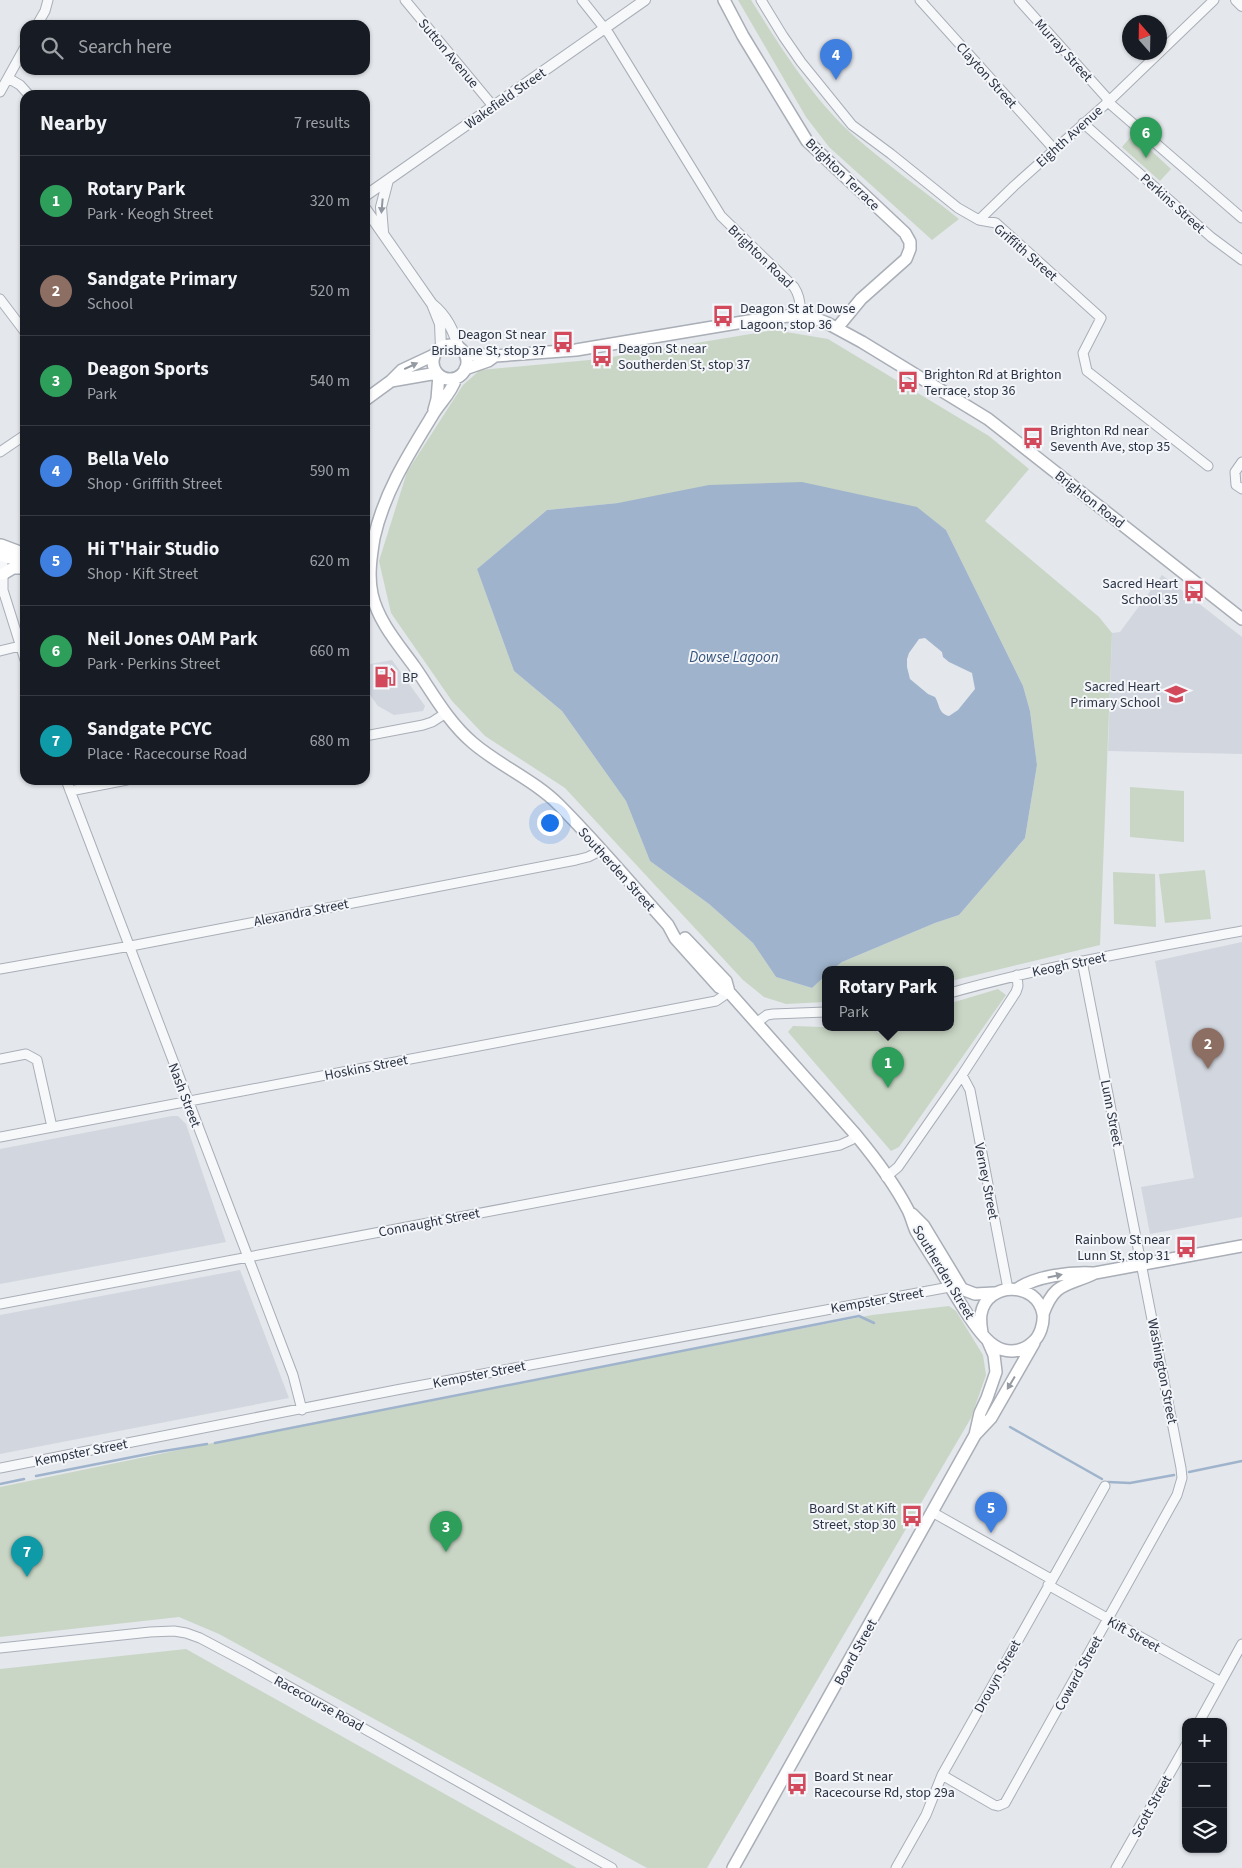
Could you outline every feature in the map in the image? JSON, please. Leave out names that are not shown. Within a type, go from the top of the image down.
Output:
[{"type":"main road","name":"Brighton Terrace","points":[[724,0],[743,36],[807,140],[905,233],[910,242],[910,249],[906,259],[858,303],[837,328]]},
{"type":"main road","name":"Brighton Road","points":[[800,315],[812,317],[837,328],[988,419],[1242,618]]},
{"type":"main road","points":[[370,396],[391,381],[402,370],[450,346],[461,350],[495,356],[576,350],[749,321],[800,315]]},
{"type":"main road","points":[[461,350],[466,363],[465,369]]},
{"type":"main road","points":[[438,352],[433,365],[438,374],[447,379],[456,378],[465,369],[488,361],[495,356]]},
{"type":"main road","points":[[391,381],[438,374]]},
{"type":"main road","name":"Southerden Street","points":[[434,412],[437,399],[438,374]]},
{"type":"main road","name":"Southerden Street","points":[[456,378],[444,401],[434,412],[399,470],[379,518],[370,572],[372,593],[378,612],[393,637],[446,713],[472,742],[554,801],[668,925],[675,938],[719,987],[729,992],[856,1135],[908,1210],[924,1226],[954,1286],[985,1337]]},
{"type":"main road","points":[[0,551],[20,553]]},
{"type":"main road","points":[[0,551],[20,561]]},
{"type":"main road","points":[[3,574],[13,568],[20,568]]},
{"type":"main road","points":[[1043,1314],[1051,1295],[1062,1285],[1095,1274],[1242,1246]]},
{"type":"main road","points":[[1012,1289],[1026,1292],[1034,1297],[1040,1305],[1043,1314],[1043,1323],[1035,1341],[1022,1349],[1013,1351],[996,1347],[985,1337],[981,1314],[988,1299],[994,1293],[1012,1289],[1026,1282],[1075,1272],[1095,1274]]},
{"type":"main road","name":"Southerden Street","points":[[954,1286],[968,1292],[994,1293]]},
{"type":"main road","name":"Board Street","points":[[975,1435],[980,1413],[996,1372],[994,1356],[985,1337]]},
{"type":"main road","name":"Board Street","points":[[733,1868],[975,1435],[991,1418],[1035,1341]]},
{"type":"street","points":[[40,20],[48,0]]},
{"type":"street","name":"Sutton Avenue","points":[[405,0],[493,106]]},
{"type":"street","name":"Brighton Road","points":[[582,0],[605,28],[721,216],[794,287],[801,303],[800,315]]},
{"type":"street","name":"Wakefield Street","points":[[370,193],[645,0]]},
{"type":"street","name":"Griffith Street","points":[[761,0],[801,62],[852,125],[958,208],[979,220],[996,223],[1101,318],[1083,353],[1087,371],[1208,466]]},
{"type":"street","name":"Clayton Street","points":[[920,0],[1054,149]]},
{"type":"street","name":"Murray Street","points":[[1019,0],[1106,97],[1108,102]]},
{"type":"street","name":"Eighth Avenue","points":[[979,220],[1054,149],[1108,102],[1214,0]]},
{"type":"street","points":[[1236,0],[1242,6]]},
{"type":"street","points":[[0,92],[20,56]]},
{"type":"street","points":[[8,78],[24,90]]},
{"type":"street","points":[[1108,102],[1242,218]]},
{"type":"street","name":"Perkins Street","points":[[1083,123],[1211,237],[1242,260]]},
{"type":"street","points":[[384,233],[382,207],[388,180]]},
{"type":"street","points":[[370,215],[432,304],[440,324],[438,352]]},
{"type":"street","points":[[0,299],[20,325]]},
{"type":"street","points":[[432,304],[444,313],[448,319],[461,350]]},
{"type":"street","points":[[0,452],[20,438]]},
{"type":"street","points":[[1242,462],[1235,472],[1236,484],[1242,489]]},
{"type":"street","points":[[0,551],[3,564],[1,588],[20,646],[0,651]]},
{"type":"street","points":[[370,735],[423,725],[446,713]]},
{"type":"street","name":"Nash Street","points":[[68,785],[293,1376],[302,1410]]},
{"type":"street","points":[[70,791],[101,785]]},
{"type":"street","name":"Alexandra Street","points":[[0,968],[129,946],[582,859],[600,851]]},
{"type":"street","name":"Keogh Street","points":[[886,1177],[898,1167],[962,1075],[1016,992],[1018,986],[1017,975],[1242,930]]},
{"type":"street","name":"Lunn Street","points":[[1082,961],[1143,1264]]},
{"type":"street","points":[[954,992],[1017,975]]},
{"type":"street","name":"Hoskins Street","points":[[0,1137],[716,1001],[729,992]]},
{"type":"street","points":[[756,1023],[767,1015],[773,1014],[822,1012]]},
{"type":"street","points":[[0,1059],[26,1054],[37,1060],[52,1127]]},
{"type":"street","name":"Verney Street","points":[[962,1075],[970,1090],[1012,1289]]},
{"type":"street","name":"Connaught Street","points":[[0,1304],[840,1144],[851,1140],[856,1135]]},
{"type":"street","name":"Washington Street","points":[[1143,1264],[1182,1478]]},
{"type":"street","name":"Kempster Street","points":[[0,1468],[406,1388],[954,1286]]},
{"type":"street","name":"Coward Street","points":[[942,1775],[994,1805],[998,1806],[1005,1803],[1178,1495],[1182,1478]]},
{"type":"street","name":"Drouyn Street","points":[[896,1868],[926,1815],[942,1775],[1049,1582],[1105,1486]]},
{"type":"street","name":"Kift Street","points":[[932,1512],[1108,1619],[1221,1682]]},
{"type":"street","name":"Racecourse Road","points":[[0,1648],[150,1632],[180,1632],[194,1636],[249,1664],[612,1868]]},
{"type":"street","points":[[1200,1718],[1242,1644]]},
{"type":"street","name":"Scott Street","points":[[1116,1868],[1182,1751]]},
{"type":"shaded area","name":"Sacred Heart Primary School","points":[[1162,575],[1242,637],[1242,754],[1108,751],[1112,633],[1120,632]]},
{"type":"shaded area","name":"BP","points":[[392,660],[425,706],[423,711],[394,715],[378,706],[370,695],[370,664]]},
{"type":"shaded area","points":[[1242,942],[1242,1217],[1150,1234],[1141,1187],[1194,1178],[1155,961]]},
{"type":"shaded area","points":[[178,1116],[186,1124],[226,1242],[0,1284],[0,1149]]},
{"type":"shaded area","points":[[240,1270],[289,1398],[0,1454],[0,1315]]},
{"type":"green space","points":[[738,0],[751,0],[798,72],[824,105],[854,136],[959,219],[932,240],[829,147],[806,117]]},
{"type":"green space","points":[[1133,134],[1171,169],[1160,181],[1122,147]]},
{"type":"green space","points":[[774,330],[828,339],[989,436],[1029,469],[985,521],[1099,617],[1112,633],[1100,945],[954,980],[954,966],[837,966],[842,962],[935,923],[959,915],[1025,838],[1037,765],[1030,711],[1023,686],[946,530],[917,508],[883,500],[618,503],[547,510],[477,569],[514,671],[562,711],[626,801],[650,861],[709,904],[753,943],[776,977],[812,988],[822,979],[822,1002],[786,1004],[764,997],[743,980],[565,788],[485,736],[452,701],[391,613],[379,561],[407,472],[463,385],[480,370],[600,359]]},
{"type":"green space","points":[[1130,787],[1184,791],[1184,842],[1130,837]]},
{"type":"green space","points":[[1205,870],[1211,919],[1165,923],[1159,874]]},
{"type":"green space","points":[[1113,872],[1155,874],[1156,927],[1114,924]]},
{"type":"green space","points":[[998,989],[1006,995],[899,1147],[891,1151],[788,1032],[793,1026],[822,1027],[822,1031],[877,1031],[878,1033],[890,1031],[954,1031],[954,1002]]},
{"type":"green space","points":[[949,1306],[956,1311],[983,1355],[986,1375],[971,1418],[707,1868],[647,1868],[219,1634],[179,1617],[0,1637],[0,1487],[300,1425],[872,1315]]},
{"type":"green space","points":[[186,1649],[577,1868],[0,1868],[0,1669]]},
{"type":"water","name":"Dowse Lagoon","points":[[802,482],[917,507],[946,530],[1023,686],[1030,711],[1037,765],[1025,838],[959,915],[935,923],[842,962],[837,966],[822,966],[822,979],[812,988],[776,977],[753,943],[709,904],[650,861],[626,801],[562,711],[514,671],[477,569],[547,510],[618,503],[709,485]],"holes":[[[925,638],[942,652],[943,657],[972,673],[975,689],[958,710],[949,716],[941,711],[935,697],[928,694],[910,679],[907,667],[909,653],[919,639]]]},
{"type":"waterway","points":[[215,1443],[859,1316],[874,1323]]},
{"type":"waterway","points":[[1010,1427],[1102,1479]]},
{"type":"waterway","points":[[36,1476],[207,1444]]},
{"type":"waterway","points":[[1189,1472],[1242,1461]]},
{"type":"waterway","points":[[1108,1482],[1130,1483],[1174,1475]]},
{"type":"waterway","points":[[0,1484],[24,1479]]},
{"type":"place","name":"Bella Velo","points":[[836,80]]},
{"type":"place","name":"Neil Jones OAM Park","points":[[1146,158]]},
{"type":"place","name":"Deagon St at Dowse Lagoon, stop 36","points":[[723,316]]},
{"type":"place","name":"Deagon St near Brisbane St, stop 37","points":[[563,342]]},
{"type":"place","name":"Deagon St near Southerden St, stop 37","points":[[602,356]]},
{"type":"place","name":"Brighton Rd at Brighton Terrace, stop 36","points":[[908,382]]},
{"type":"place","name":"Brighton Rd near Seventh Ave, stop 35","points":[[1033,438]]},
{"type":"place","name":"Sacred Heart School 35","points":[[1194,591]]},
{"type":"place","name":"BP","points":[[385,677]]},
{"type":"place","name":"Sacred Heart Primary School","points":[[1176,694]]},
{"type":"place","name":"Sandgate Primary","points":[[1208,1069]]},
{"type":"place","name":"Rotary Park","points":[[888,1088]]},
{"type":"place","name":"Rainbow St near Lunn St, stop 31","points":[[1186,1247]]},
{"type":"place","name":"Board St at Kift Street, stop 30","points":[[912,1516]]},
{"type":"place","name":"Hi T'Hair Studio","points":[[991,1533]]},
{"type":"place","name":"Deagon Sports","points":[[446,1552]]},
{"type":"place","name":"Sandgate PCYC","points":[[27,1577]]},
{"type":"place","name":"Board St near Racecourse Rd, stop 29a","points":[[797,1784]]}]
